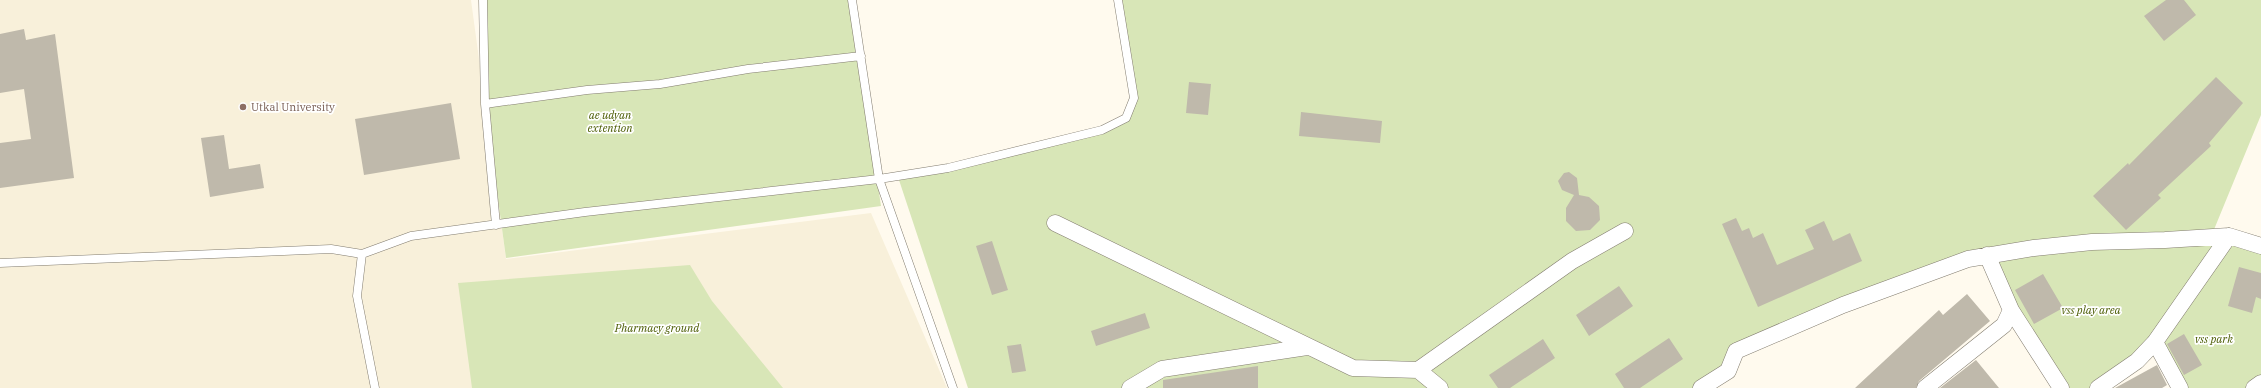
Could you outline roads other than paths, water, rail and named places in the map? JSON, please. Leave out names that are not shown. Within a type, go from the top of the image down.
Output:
[{"type":"street","points":[[1055,223],[1307,347],[1353,368],[1418,370],[1572,261],[1625,231]]},
{"type":"street","points":[[1701,388],[1728,371],[1736,351],[1913,278],[1968,259],[2092,242],[2229,236],[2261,246]]},
{"type":"street","points":[[2098,388],[2137,361],[2155,342],[2229,236]]},
{"type":"street","points":[[1987,256],[2011,310],[2061,388]]},
{"type":"street","points":[[1926,388],[2004,325],[2011,310]]},
{"type":"street","points":[[2155,342],[2180,388]]},
{"type":"street","points":[[1130,388],[1162,369],[1307,347]]},
{"type":"street","points":[[1418,370],[1440,388]]},
{"type":"street","points":[[2254,388],[2261,383]]},
{"type":"lane","points":[[483,0],[485,104],[496,225]]},
{"type":"lane","points":[[852,0],[878,179],[953,388]]},
{"type":"lane","points":[[0,263],[331,249],[362,254],[411,236],[585,212],[878,179],[956,167],[1102,130],[1126,118],[1134,98],[1118,0]]},
{"type":"lane","points":[[485,104],[588,90],[660,84],[748,69],[860,56]]},
{"type":"lane","points":[[362,254],[357,296],[375,388]]},
{"type":"place","name":"Utkal University","points":[[243,107]]},
{"type":"park label","name":"ae udyan extention","points":[[610,121]]},
{"type":"park label","name":"vss play area","points":[[2091,310]]},
{"type":"park label","name":"Pharmacy ground","points":[[657,328]]},
{"type":"park label","name":"vss park","points":[[2214,339]]}]
